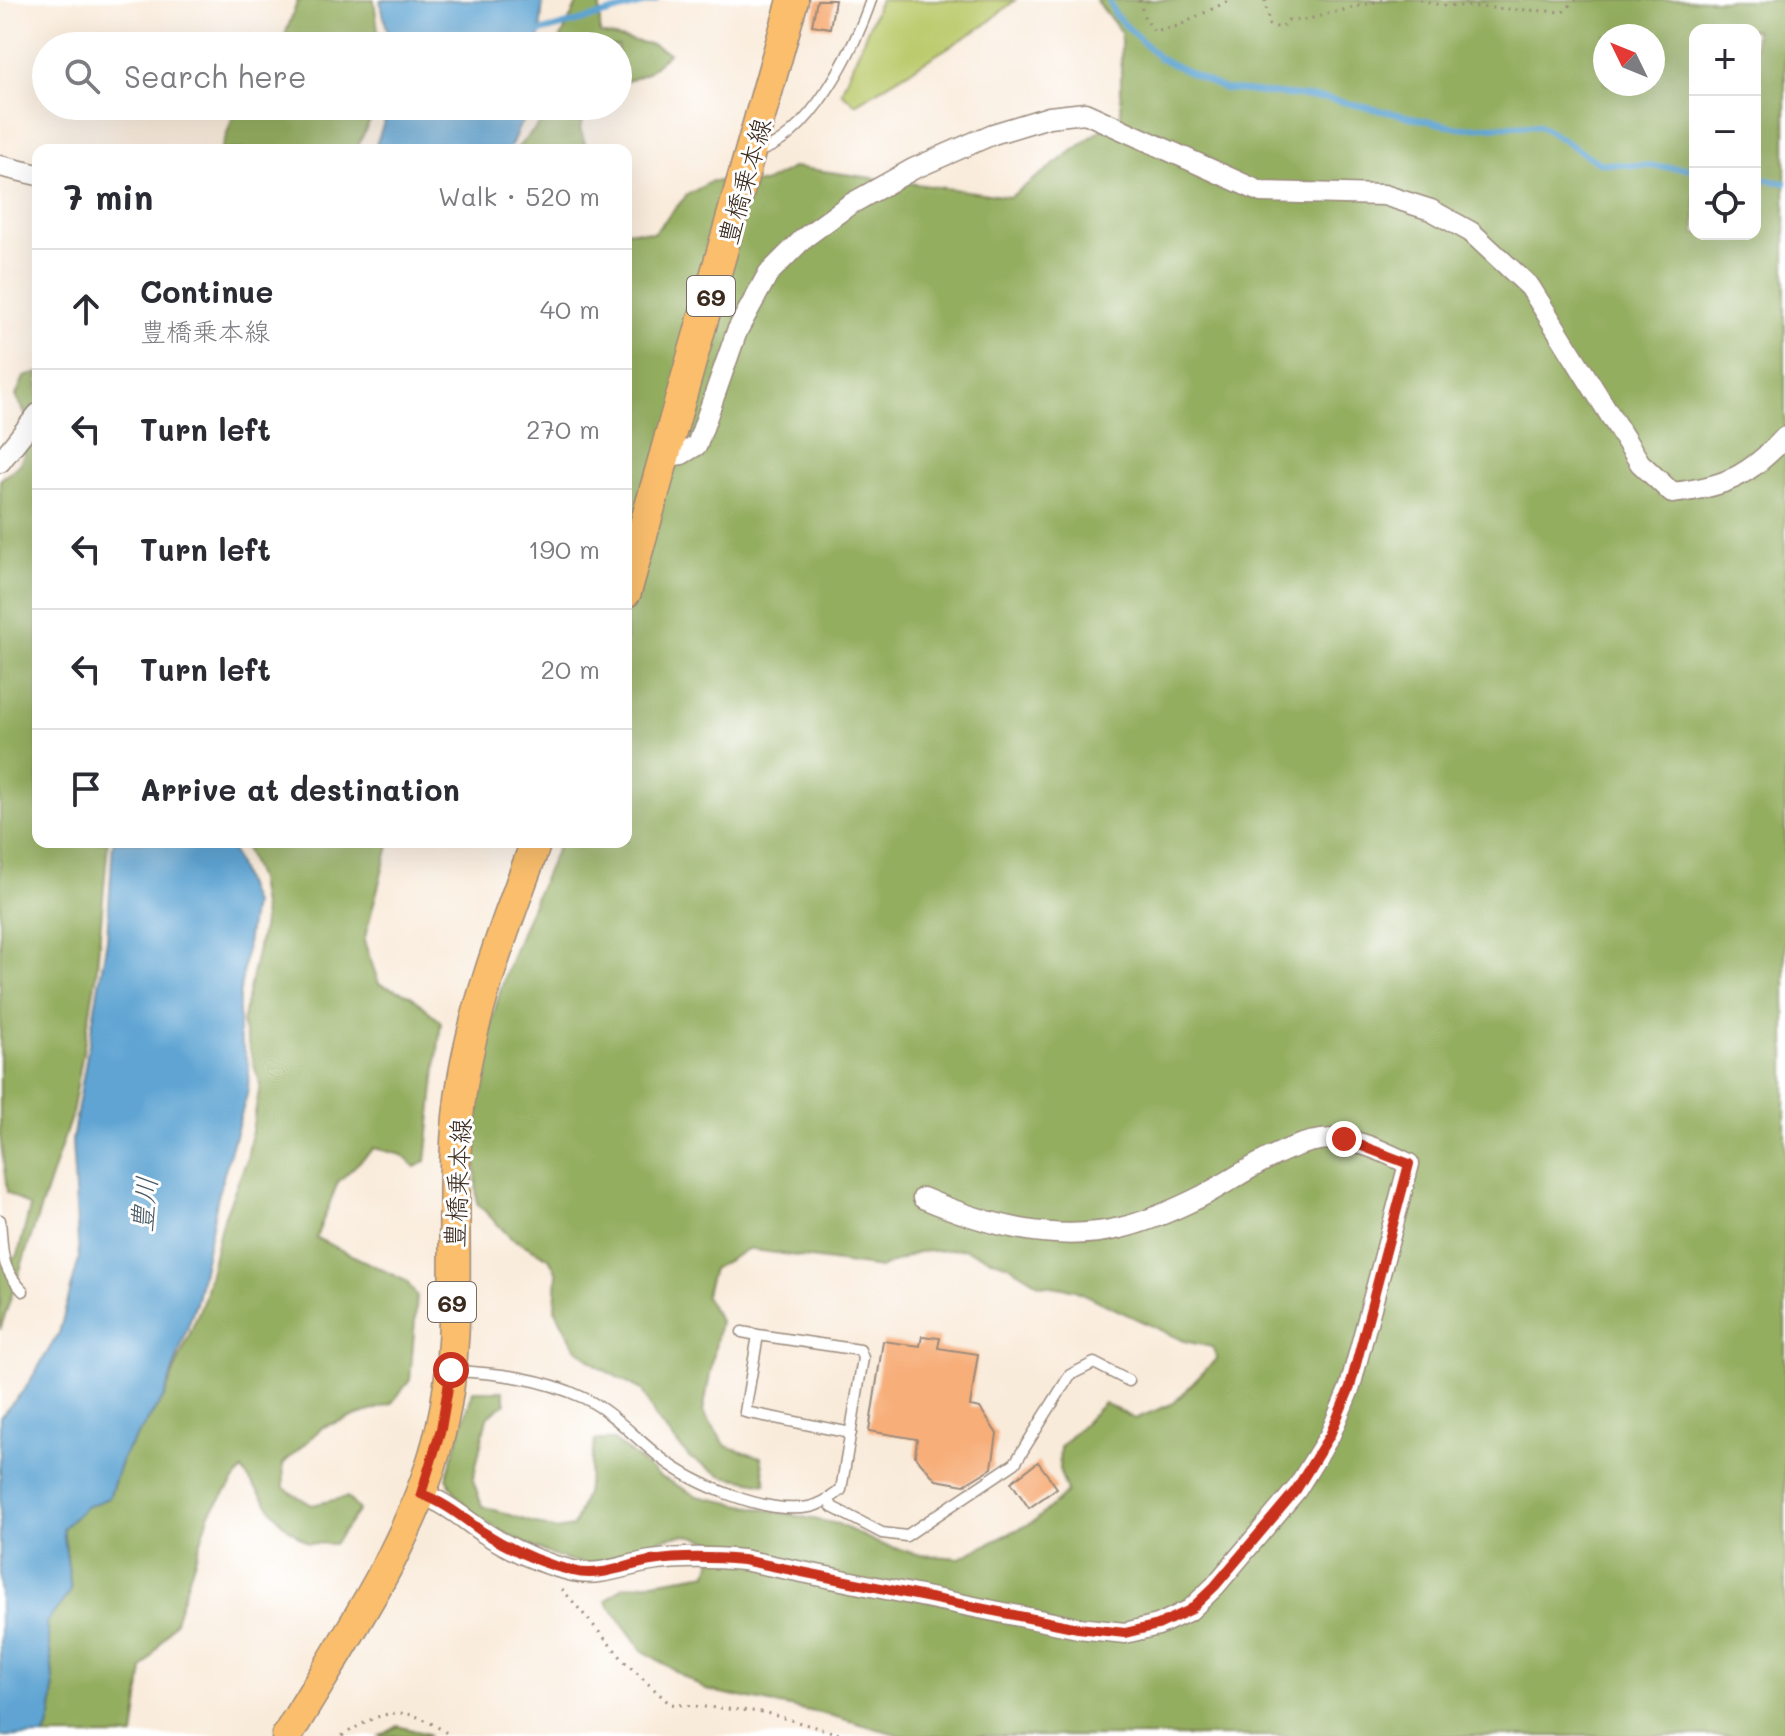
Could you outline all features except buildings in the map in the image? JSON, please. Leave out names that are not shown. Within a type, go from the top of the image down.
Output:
[{"type":"main road","name":"豊橋乗本線","points":[[632,572],[793,0]]},
{"type":"main road","name":"豊橋乗本線","points":[[287,1736],[356,1618],[421,1494],[441,1429],[451,1370],[455,1164],[462,1080],[502,934],[534,848]]},
{"type":"street","points":[[666,456],[682,454],[697,445],[737,331],[768,274],[804,238],[849,205],[913,169],[993,134],[1049,117],[1085,113],[1261,192],[1384,195],[1431,210],[1471,232],[1530,287],[1640,463],[1672,493],[1730,481],[1759,466],[1785,437]]},
{"type":"street","points":[[0,166],[32,174]]},
{"type":"street","points":[[0,462],[32,422]]},
{"type":"street","points":[[421,1494],[438,1500],[486,1534],[532,1558],[574,1572],[596,1574],[650,1561],[699,1556],[743,1560],[1037,1621],[1125,1633],[1158,1625],[1190,1610],[1215,1586],[1296,1490],[1330,1435],[1350,1387],[1409,1164],[1344,1139],[1313,1143],[1278,1154],[1197,1199],[1121,1228],[1082,1233],[1029,1230],[967,1217],[923,1198]]},
{"type":"lane","points":[[752,152],[771,148],[810,112],[835,81],[871,0]]},
{"type":"lane","points":[[0,1220],[1,1256],[7,1276],[23,1291]]},
{"type":"lane","points":[[451,1370],[503,1374],[548,1383],[585,1398],[617,1419],[661,1458],[725,1493],[789,1508],[811,1507],[829,1499],[841,1490],[863,1358],[860,1350],[742,1332]]},
{"type":"lane","points":[[758,1335],[745,1412],[851,1433]]},
{"type":"lane","points":[[829,1499],[832,1507],[882,1533],[906,1536],[1015,1463],[1070,1375],[1077,1370],[1094,1363],[1129,1381]]},
{"type":"path","points":[[1140,0],[1143,15],[1154,31],[1178,26],[1230,0]]},
{"type":"path","points":[[1265,0],[1265,18],[1269,25],[1281,28],[1288,20],[1305,20],[1382,0]]},
{"type":"path","points":[[1420,0],[1441,5],[1563,12],[1576,0]]},
{"type":"path","points":[[560,1587],[626,1663],[670,1704],[763,1712],[846,1736]]},
{"type":"path","points":[[342,1736],[370,1718],[398,1710],[428,1720],[451,1736]]},
{"type":"green space","points":[[298,0],[374,0],[378,32],[286,32]]},
{"type":"green space","points":[[579,0],[600,0],[600,32],[564,32]]},
{"type":"green space","points":[[880,0],[1015,0],[985,25],[855,104],[841,92]]},
{"type":"green space","points":[[1096,0],[1785,0],[1785,1736],[903,1736],[829,1715],[706,1690],[642,1650],[606,1601],[623,1587],[708,1573],[716,1544],[682,1535],[652,1542],[607,1560],[577,1562],[525,1543],[491,1525],[464,1505],[446,1478],[473,1391],[503,1391],[506,1403],[487,1417],[473,1480],[482,1506],[555,1530],[573,1527],[586,1493],[595,1440],[614,1440],[659,1476],[697,1496],[838,1524],[880,1544],[921,1555],[960,1558],[1035,1521],[1067,1492],[1059,1469],[1060,1447],[1104,1403],[1135,1419],[1174,1403],[1217,1358],[1212,1347],[1184,1341],[1075,1290],[1039,1284],[1008,1265],[963,1249],[918,1252],[880,1268],[748,1249],[713,1269],[705,1296],[720,1321],[703,1412],[726,1446],[761,1457],[766,1484],[723,1476],[690,1458],[656,1419],[642,1390],[600,1368],[575,1347],[555,1309],[557,1273],[549,1258],[511,1238],[477,1203],[476,1138],[481,1074],[493,1015],[523,926],[557,848],[632,848],[632,231],[654,233],[687,195],[712,181],[764,183],[794,167],[1010,197],[1121,115],[1121,32]]},
{"type":"green space","points":[[632,41],[654,45],[669,53],[647,73],[632,79]]},
{"type":"green space","points":[[232,120],[370,120],[359,144],[223,144]]},
{"type":"green space","points":[[544,120],[584,120],[580,128],[585,144],[521,144]]},
{"type":"green space","points":[[32,375],[32,427],[16,396],[24,377]]},
{"type":"green space","points":[[32,432],[32,848],[107,848],[96,978],[72,1114],[0,1330],[0,1268],[18,1255],[30,1207],[7,1192],[0,1136],[0,480],[20,464]]},
{"type":"green space","points":[[245,848],[388,848],[364,941],[379,984],[410,995],[441,1022],[426,1161],[415,1167],[402,1155],[374,1148],[338,1182],[316,1238],[406,1281],[417,1296],[410,1380],[391,1404],[323,1427],[283,1464],[284,1488],[312,1505],[347,1497],[359,1510],[334,1544],[308,1543],[283,1524],[242,1470],[210,1513],[175,1621],[143,1669],[134,1736],[45,1736],[50,1723],[53,1695],[45,1623],[71,1590],[63,1528],[85,1507],[109,1497],[123,1456],[164,1397],[204,1299],[221,1225],[247,1159],[260,1085],[242,1023],[264,919],[258,880]]},
{"type":"green space","points":[[398,1726],[428,1734],[429,1736],[380,1736]]},
{"type":"water","points":[[380,0],[543,0],[540,32],[388,32]]},
{"type":"water","points":[[385,120],[524,120],[512,144],[376,144]]},
{"type":"water","name":"豊川","points":[[113,848],[231,848],[253,904],[239,998],[239,1035],[249,1067],[248,1091],[219,1191],[197,1300],[164,1397],[123,1456],[109,1498],[85,1507],[63,1528],[71,1591],[46,1623],[52,1665],[50,1723],[45,1736],[0,1736],[0,1417],[25,1389],[59,1333],[79,1259],[72,1141],[107,939]]},
{"type":"waterway","points":[[540,32],[656,0]]},
{"type":"waterway","points":[[1109,0],[1115,15],[1159,58],[1224,89],[1329,99],[1459,128],[1539,125],[1599,163],[1689,169]]},
{"type":"waterway","points":[[1761,179],[1785,183]]},
{"type":"route","points":[[451,1370],[441,1429],[421,1494],[438,1500],[486,1534],[532,1558],[574,1572],[596,1574],[650,1561],[699,1556],[743,1560],[1078,1628],[1125,1633],[1158,1625],[1190,1610],[1215,1586],[1296,1490],[1330,1435],[1350,1387],[1409,1164],[1378,1149],[1344,1139]]}]
